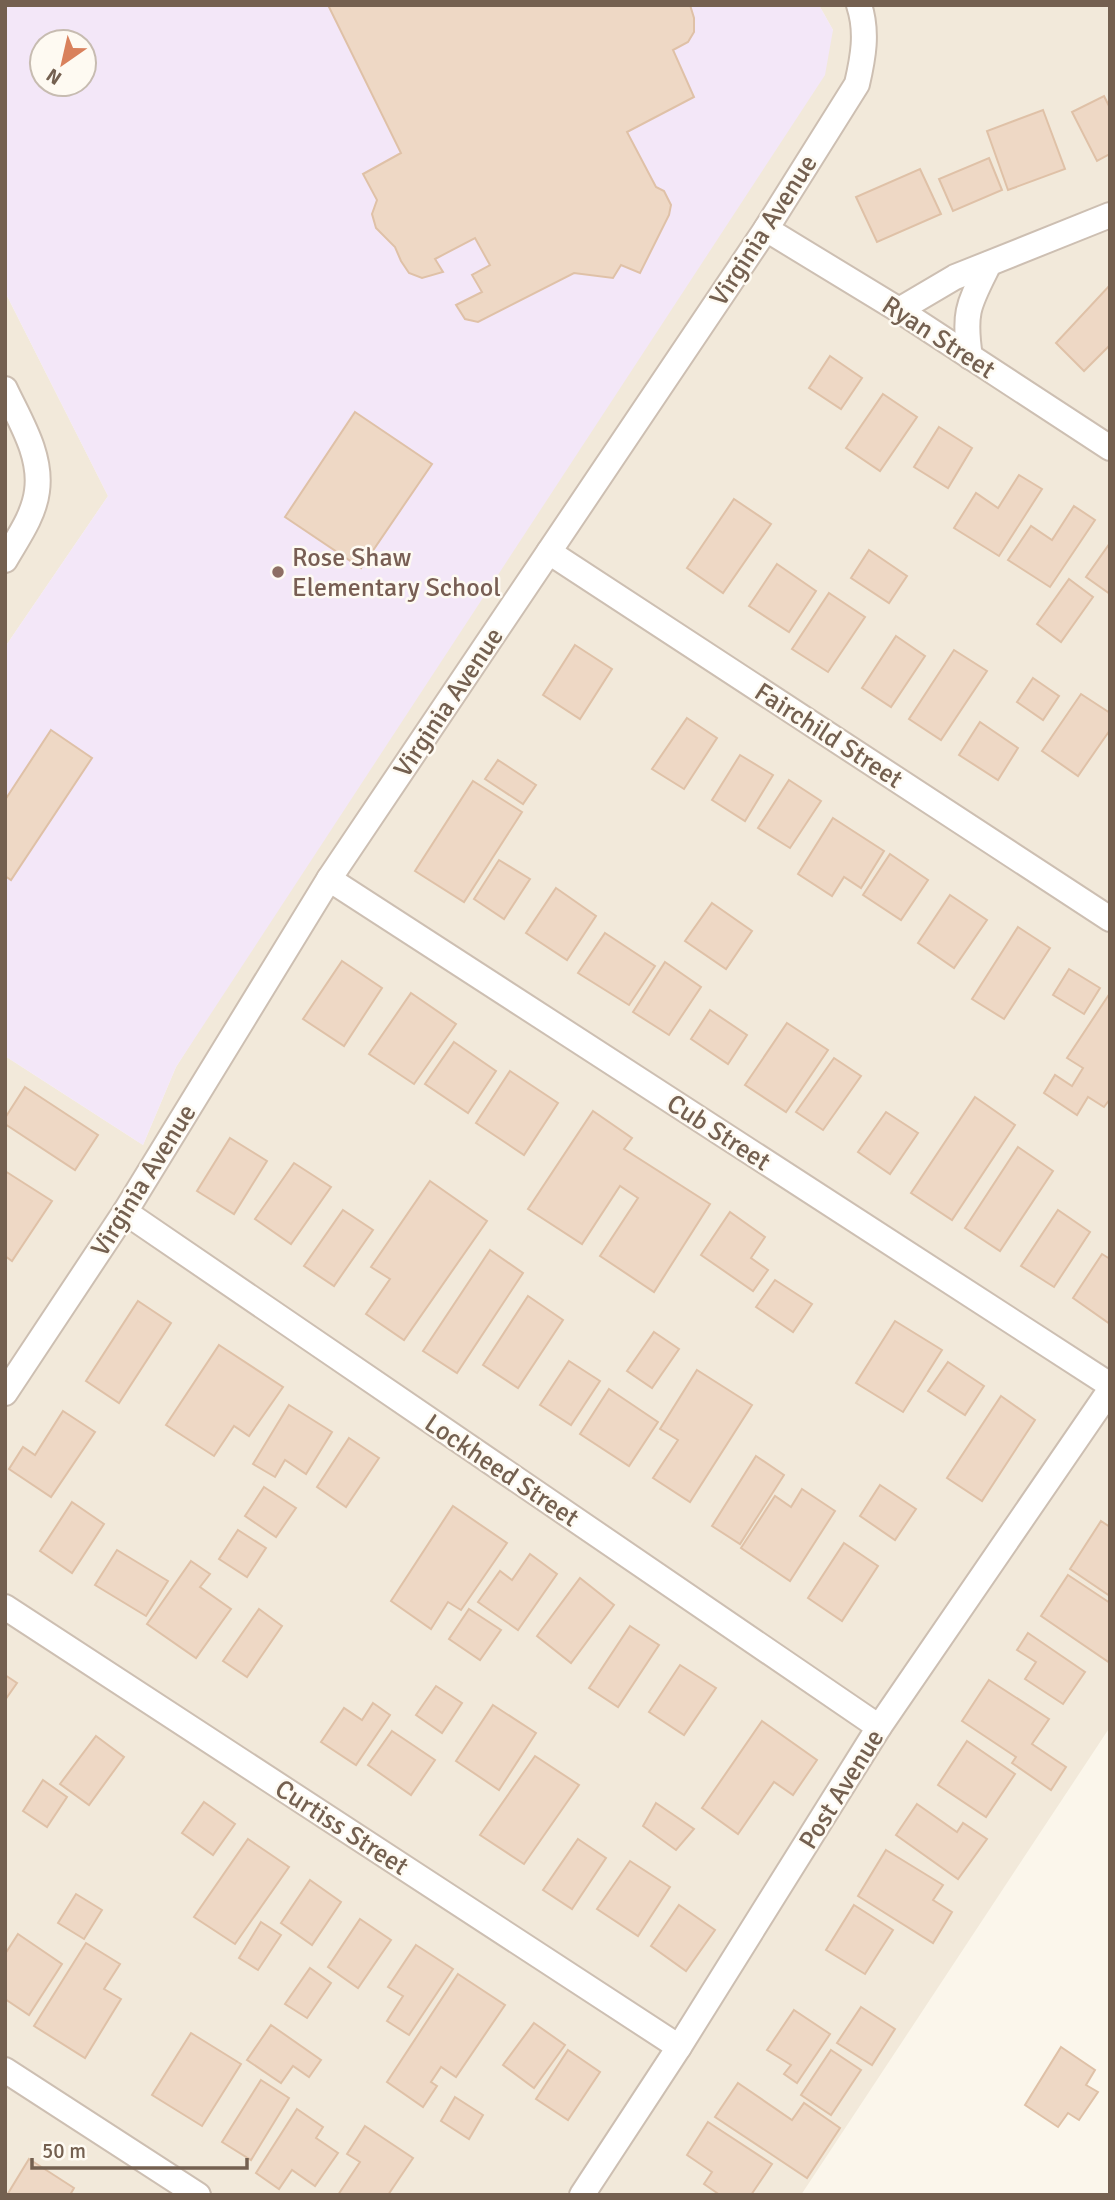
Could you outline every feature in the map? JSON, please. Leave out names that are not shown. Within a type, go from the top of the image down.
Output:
[{"type":"street","name":"Virginia Avenue","points":[[5,1393],[125,1212],[329,879],[766,229],[857,84],[863,58],[864,22],[859,5]]},
{"type":"street","points":[[899,310],[955,277],[1110,215]]},
{"type":"street","name":"Ryan Street","points":[[766,229],[899,310],[1110,448]]},
{"type":"street","points":[[971,357],[966,329],[967,312],[989,264]]},
{"type":"street","points":[[5,389],[35,456],[37,492],[28,519],[5,560]]},
{"type":"street","name":"Fairchild Street","points":[[549,552],[1110,919]]},
{"type":"street","name":"Cub Street","points":[[329,879],[1110,1388]]},
{"type":"street","name":"Lockheed Street","points":[[125,1212],[879,1727]]},
{"type":"street","name":"Post Avenue","points":[[582,2195],[679,2047],[879,1727],[1110,1388]]},
{"type":"street","name":"Curtiss Street","points":[[5,1606],[679,2047]]},
{"type":"street","points":[[5,2070],[198,2195]]},
{"type":"shaded area","name":"Rose Shaw Elementary School","points":[[5,5],[819,5],[833,30],[825,75],[176,1067],[143,1145],[5,1056],[5,647],[108,496],[5,292]]},
{"type":"shaded area","points":[[819,5],[1110,5],[1110,1727],[801,2195],[5,2195],[5,1056],[143,1145],[176,1067],[833,30]]},
{"type":"shaded area","points":[[5,292],[108,496],[5,647]]},
{"type":"building","points":[[328,5],[690,5],[694,32],[688,42],[673,50],[694,97],[627,132],[656,187],[664,191],[671,205],[669,215],[640,273],[621,265],[613,278],[574,273],[478,322],[465,319],[456,305],[482,292],[472,275],[490,265],[475,238],[435,259],[443,272],[422,278],[409,273],[395,247],[376,228],[372,214],[377,200],[363,174],[401,153]]},
{"type":"building","points":[[1104,96],[1110,108],[1110,154],[1097,161],[1072,112]]},
{"type":"building","points":[[1043,110],[1065,169],[1008,190],[987,131]]},
{"type":"building","points":[[989,158],[1002,190],[953,211],[939,179]]},
{"type":"building","points":[[920,169],[941,214],[877,242],[856,197]]},
{"type":"building","points":[[1110,285],[1110,345],[1084,371],[1056,343]]},
{"type":"building","points":[[830,356],[862,378],[841,409],[809,388]]},
{"type":"building","points":[[883,394],[917,417],[880,471],[846,448]]},
{"type":"building","points":[[355,412],[432,464],[361,568],[285,517]]},
{"type":"building","points":[[939,427],[972,448],[948,488],[914,467]]},
{"type":"building","points":[[1019,475],[1042,489],[999,556],[954,528],[976,493],[998,508]]},
{"type":"building","points":[[734,499],[771,524],[723,593],[687,568]]},
{"type":"building","points":[[1074,506],[1095,520],[1050,587],[1008,560],[1031,526],[1052,540]]},
{"type":"building","points":[[1110,543],[1110,594],[1086,577]]},
{"type":"building","points":[[869,550],[907,576],[889,603],[851,578]]},
{"type":"building","points":[[777,564],[816,591],[789,632],[749,606]]},
{"type":"building","points":[[1069,579],[1093,597],[1061,642],[1037,624]]},
{"type":"building","points":[[829,593],[865,617],[828,672],[792,649]]},
{"type":"building","points":[[896,636],[925,656],[891,707],[862,688]]},
{"type":"building","points":[[575,645],[612,669],[580,719],[543,695]]},
{"type":"building","points":[[954,650],[987,671],[941,740],[909,719]]},
{"type":"building","points":[[1033,678],[1059,696],[1043,720],[1017,702]]},
{"type":"building","points":[[1081,694],[1110,713],[1110,730],[1078,776],[1042,751]]},
{"type":"building","points":[[687,718],[717,738],[684,789],[652,769]]},
{"type":"building","points":[[980,722],[1018,748],[998,780],[959,755]]},
{"type":"building","points":[[51,730],[92,758],[11,880],[5,876],[5,800]]},
{"type":"building","points":[[740,755],[773,775],[745,821],[712,800]]},
{"type":"building","points":[[498,760],[536,785],[523,804],[485,779]]},
{"type":"building","points":[[789,780],[821,801],[790,848],[758,828]]},
{"type":"building","points":[[473,781],[522,812],[464,902],[415,871]]},
{"type":"building","points":[[833,818],[884,851],[861,888],[844,877],[832,896],[798,874]]},
{"type":"building","points":[[890,854],[928,880],[901,920],[863,895]]},
{"type":"building","points":[[499,860],[530,879],[504,919],[474,899]]},
{"type":"building","points":[[556,888],[596,916],[567,960],[526,933]]},
{"type":"building","points":[[950,895],[987,920],[954,968],[918,943]]},
{"type":"building","points":[[712,903],[752,931],[726,969],[685,941]]},
{"type":"building","points":[[1018,927],[1050,948],[1004,1019],[972,999]]},
{"type":"building","points":[[605,933],[655,966],[629,1005],[578,973]]},
{"type":"building","points":[[342,961],[382,988],[344,1046],[303,1019]]},
{"type":"building","points":[[665,962],[701,987],[669,1035],[633,1012]]},
{"type":"building","points":[[1069,969],[1100,988],[1084,1014],[1053,995]]},
{"type":"building","points":[[411,993],[456,1024],[414,1084],[369,1054]]},
{"type":"building","points":[[1110,993],[1110,1099],[1104,1107],[1088,1097],[1077,1115],[1044,1093],[1055,1075],[1072,1086],[1083,1068],[1067,1058]]},
{"type":"building","points":[[710,1010],[747,1035],[728,1064],[691,1039]]},
{"type":"building","points":[[787,1023],[828,1050],[786,1112],[745,1085]]},
{"type":"building","points":[[454,1042],[496,1071],[468,1113],[425,1084]]},
{"type":"building","points":[[834,1058],[861,1076],[823,1130],[796,1112]]},
{"type":"building","points":[[510,1071],[558,1103],[524,1155],[476,1123]]},
{"type":"building","points":[[25,1087],[98,1135],[75,1170],[5,1124],[5,1118]]},
{"type":"building","points":[[975,1097],[1015,1125],[952,1220],[911,1193]]},
{"type":"building","points":[[593,1111],[632,1138],[624,1149],[710,1204],[654,1292],[600,1256],[638,1198],[620,1186],[582,1244],[528,1209]]},
{"type":"building","points":[[886,1112],[918,1133],[890,1174],[858,1152]]},
{"type":"building","points":[[230,1138],[267,1161],[234,1214],[197,1191]]},
{"type":"building","points":[[1018,1147],[1053,1171],[1000,1251],[965,1228]]},
{"type":"building","points":[[294,1163],[331,1187],[291,1244],[255,1219]]},
{"type":"building","points":[[5,1171],[52,1201],[12,1261],[5,1256]]},
{"type":"building","points":[[430,1181],[487,1221],[404,1340],[366,1314],[390,1279],[371,1267]]},
{"type":"building","points":[[343,1210],[373,1230],[334,1286],[304,1266]]},
{"type":"building","points":[[1058,1210],[1090,1232],[1054,1287],[1021,1266]]},
{"type":"building","points":[[730,1212],[765,1237],[751,1258],[768,1270],[753,1291],[701,1255]]},
{"type":"building","points":[[490,1250],[523,1273],[457,1373],[423,1351]]},
{"type":"building","points":[[1102,1254],[1110,1259],[1110,1324],[1073,1298]]},
{"type":"building","points":[[775,1280],[812,1304],[793,1332],[756,1307]]},
{"type":"building","points":[[528,1296],[563,1320],[518,1388],[483,1365]]},
{"type":"building","points":[[138,1301],[171,1323],[119,1403],[86,1381]]},
{"type":"building","points":[[895,1321],[942,1350],[903,1412],[856,1383]]},
{"type":"building","points":[[654,1332],[679,1349],[652,1388],[627,1371]]},
{"type":"building","points":[[219,1345],[283,1387],[249,1436],[234,1426],[214,1456],[166,1425]]},
{"type":"building","points":[[569,1361],[600,1381],[571,1425],[540,1405]]},
{"type":"building","points":[[948,1362],[984,1386],[965,1415],[928,1391]]},
{"type":"building","points":[[697,1370],[752,1405],[690,1502],[653,1478],[678,1440],[660,1429]]},
{"type":"building","points":[[609,1389],[658,1422],[629,1466],[580,1434]]},
{"type":"building","points":[[1001,1396],[1035,1420],[982,1501],[947,1478]]},
{"type":"building","points":[[289,1405],[332,1432],[306,1474],[285,1460],[275,1477],[253,1464]]},
{"type":"building","points":[[63,1411],[95,1432],[51,1497],[9,1469],[23,1447],[35,1455]]},
{"type":"building","points":[[349,1438],[379,1458],[346,1507],[317,1487]]},
{"type":"building","points":[[756,1456],[784,1475],[740,1544],[712,1526]]},
{"type":"building","points":[[880,1485],[916,1509],[895,1540],[860,1516]]},
{"type":"building","points":[[264,1487],[296,1508],[276,1537],[245,1516]]},
{"type":"building","points":[[802,1489],[835,1511],[790,1581],[741,1548],[775,1496],[791,1507]]},
{"type":"building","points":[[72,1502],[104,1524],[72,1573],[40,1551]]},
{"type":"building","points":[[453,1506],[507,1543],[461,1610],[448,1602],[431,1629],[391,1601]]},
{"type":"building","points":[[1101,1521],[1110,1527],[1110,1596],[1070,1569]]},
{"type":"building","points":[[238,1530],[266,1548],[247,1577],[219,1559]]},
{"type":"building","points":[[844,1543],[878,1566],[842,1621],[808,1598]]},
{"type":"building","points":[[117,1550],[168,1581],[146,1616],[95,1585]]},
{"type":"building","points":[[530,1554],[557,1574],[518,1630],[478,1602],[500,1571],[512,1580]]},
{"type":"building","points":[[191,1561],[210,1574],[200,1587],[231,1609],[196,1658],[147,1624]]},
{"type":"building","points":[[1068,1575],[1110,1603],[1110,1663],[1041,1616]]},
{"type":"building","points":[[580,1578],[614,1605],[571,1663],[537,1636]]},
{"type":"building","points":[[259,1609],[282,1626],[247,1677],[223,1661]]},
{"type":"building","points":[[469,1609],[501,1630],[480,1660],[449,1639]]},
{"type":"building","points":[[630,1626],[659,1645],[618,1707],[589,1688]]},
{"type":"building","points":[[1028,1633],[1085,1672],[1063,1704],[1025,1679],[1036,1662],[1017,1650]]},
{"type":"building","points":[[680,1665],[716,1688],[684,1735],[649,1712]]},
{"type":"building","points":[[5,1675],[17,1683],[5,1700]]},
{"type":"building","points":[[989,1680],[1049,1719],[1032,1744],[1066,1767],[1051,1790],[1012,1763],[1016,1757],[962,1721]]},
{"type":"building","points":[[436,1686],[462,1703],[442,1733],[416,1715]]},
{"type":"building","points":[[373,1703],[390,1715],[356,1765],[321,1742],[344,1708],[362,1720]]},
{"type":"building","points":[[493,1705],[536,1733],[499,1790],[456,1761]]},
{"type":"building","points":[[762,1721],[817,1760],[793,1795],[774,1782],[738,1834],[702,1808]]},
{"type":"building","points":[[392,1731],[435,1760],[411,1795],[368,1765]]},
{"type":"building","points":[[96,1736],[124,1757],[89,1805],[60,1784]]},
{"type":"building","points":[[967,1741],[1015,1774],[986,1817],[938,1785]]},
{"type":"building","points":[[535,1756],[579,1785],[524,1864],[480,1835]]},
{"type":"building","points":[[43,1780],[67,1797],[47,1827],[23,1811]]},
{"type":"building","points":[[204,1802],[235,1824],[213,1855],[182,1833]]},
{"type":"building","points":[[656,1803],[694,1829],[676,1850],[643,1826]]},
{"type":"building","points":[[917,1804],[957,1832],[963,1823],[987,1839],[958,1879],[896,1835]]},
{"type":"building","points":[[248,1839],[289,1867],[235,1944],[194,1917]]},
{"type":"building","points":[[578,1839],[606,1858],[572,1909],[543,1890]]},
{"type":"building","points":[[886,1850],[943,1885],[933,1900],[952,1912],[933,1943],[858,1896]]},
{"type":"building","points":[[630,1861],[670,1887],[638,1936],[597,1909]]},
{"type":"building","points":[[310,1880],[341,1902],[312,1945],[281,1923]]},
{"type":"building","points":[[76,1894],[102,1910],[84,1939],[58,1923]]},
{"type":"building","points":[[679,1905],[715,1930],[686,1971],[651,1946]]},
{"type":"building","points":[[854,1905],[893,1930],[865,1974],[826,1950]]},
{"type":"building","points":[[360,1919],[391,1940],[358,1988],[328,1967]]},
{"type":"building","points":[[261,1922],[281,1935],[258,1970],[239,1958]]},
{"type":"building","points":[[18,1934],[62,1964],[29,2015],[5,1999],[5,1954]]},
{"type":"building","points":[[86,1943],[120,1964],[104,1989],[121,1999],[85,2058],[34,2026]]},
{"type":"building","points":[[416,1945],[453,1969],[409,2035],[387,2021],[403,1996],[388,1987]]},
{"type":"building","points":[[310,1968],[331,1983],[307,2018],[285,2004]]},
{"type":"building","points":[[458,1974],[505,2005],[456,2077],[441,2067],[431,2082],[437,2086],[423,2107],[387,2082]]},
{"type":"building","points":[[861,2007],[895,2029],[872,2065],[837,2043]]},
{"type":"building","points":[[794,2010],[830,2034],[797,2083],[784,2074],[791,2065],[767,2050]]},
{"type":"building","points":[[534,2023],[565,2045],[534,2088],[503,2065]]},
{"type":"building","points":[[271,2025],[321,2060],[309,2077],[293,2066],[281,2083],[247,2060]]},
{"type":"building","points":[[191,2033],[241,2064],[202,2126],[152,2095]]},
{"type":"building","points":[[1061,2047],[1095,2070],[1086,2085],[1098,2092],[1079,2120],[1068,2113],[1058,2127],[1025,2105]]},
{"type":"building","points":[[568,2050],[600,2072],[568,2120],[536,2099]]},
{"type":"building","points":[[831,2050],[861,2070],[831,2115],[801,2095]]},
{"type":"building","points":[[261,2080],[289,2098],[251,2160],[222,2142]]},
{"type":"building","points":[[738,2083],[792,2120],[804,2103],[840,2128],[807,2178],[715,2117]]},
{"type":"building","points":[[455,2097],[483,2115],[469,2139],[441,2121]]},
{"type":"building","points":[[297,2109],[323,2127],[316,2138],[338,2153],[315,2186],[292,2170],[279,2189],[256,2173]]},
{"type":"building","points":[[708,2122],[772,2164],[751,2195],[720,2195],[704,2184],[712,2172],[687,2155]]},
{"type":"building","points":[[365,2126],[413,2158],[388,2195],[338,2195],[360,2162],[347,2154]]},
{"type":"building","points":[[29,2159],[74,2188],[70,2195],[7,2195]]},
{"type":"place","name":"Rose Shaw Elementary School","points":[[278,572]]}]
